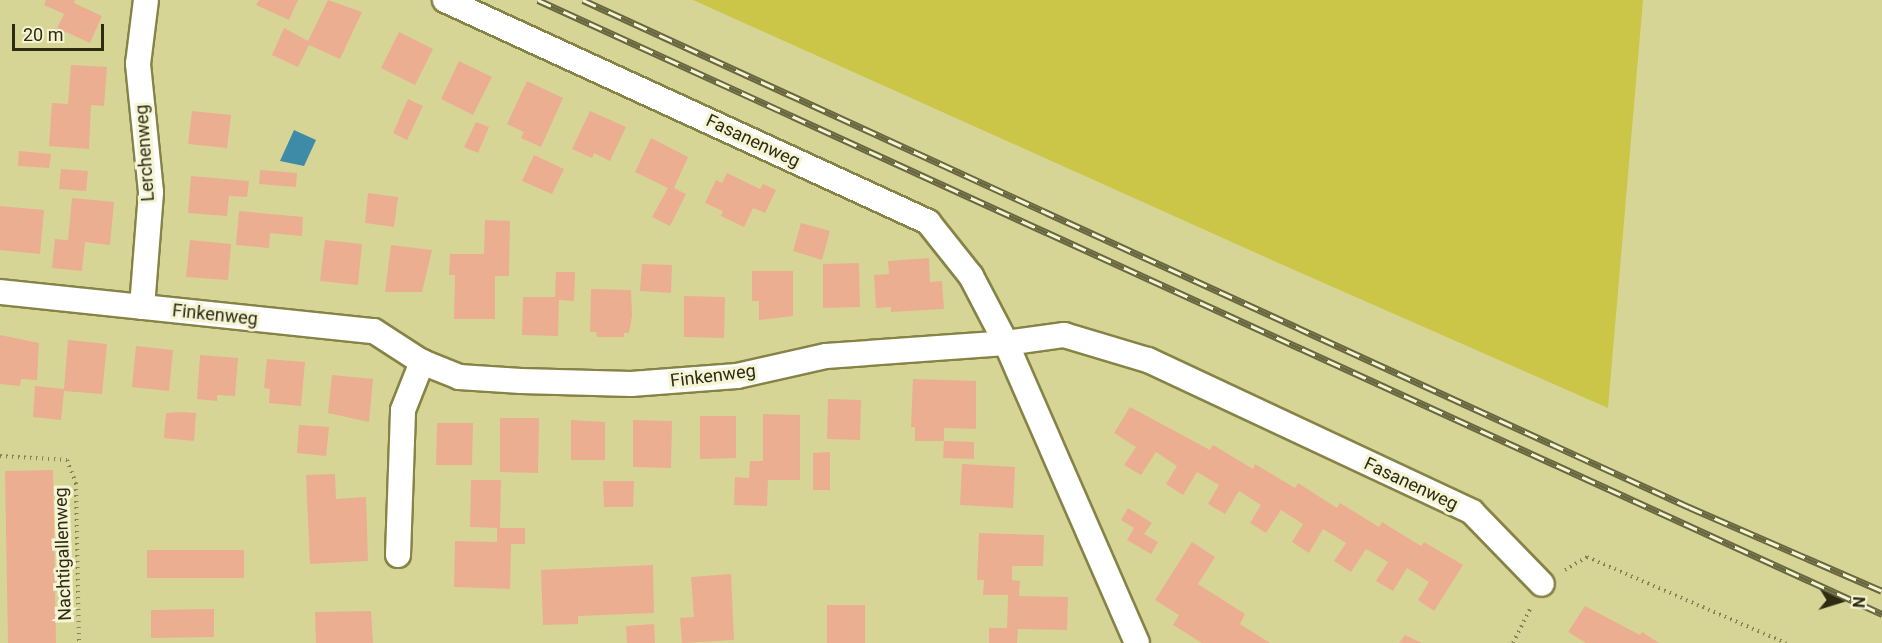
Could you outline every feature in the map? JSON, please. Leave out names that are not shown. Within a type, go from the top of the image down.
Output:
[{"type":"street","name":"Lerchenweg","points":[[142,307],[151,192],[138,64],[146,0]]},
{"type":"street","name":"Fasanenweg","points":[[446,0],[928,222],[971,276],[1006,344],[1137,643]]},
{"type":"street","name":"Finkenweg","points":[[0,292],[374,331],[422,362],[459,376],[631,384],[737,376],[826,356],[1006,344]]},
{"type":"street","name":"Fasanenweg","points":[[1006,344],[1064,334],[1148,360],[1472,512],[1542,584]]},
{"type":"street","points":[[398,555],[403,410],[422,362]]},
{"type":"path","name":"Nachtigallenweg","points":[[0,456],[67,460],[76,483],[79,643]]},
{"type":"path","points":[[1542,584],[1587,556],[1786,643]]},
{"type":"path","points":[[1513,643],[1516,637]]},
{"type":"shaded area","points":[[693,0],[1643,0],[1608,408],[1283,265]]},
{"type":"water","points":[[294,130],[316,140],[304,166],[280,161]]},
{"type":"building","points":[[46,0],[75,0],[74,3],[102,16],[90,43],[57,28],[64,14],[44,5]]},
{"type":"building","points":[[259,0],[298,0],[289,20],[256,5]]},
{"type":"building","points":[[328,0],[362,12],[340,59],[309,45],[298,67],[272,55],[284,28],[308,41]]},
{"type":"building","points":[[399,32],[433,49],[415,85],[381,68]]},
{"type":"building","points":[[459,61],[492,77],[473,115],[441,99]]},
{"type":"building","points":[[71,65],[107,67],[104,106],[91,105],[89,149],[49,146],[52,103],[68,104]]},
{"type":"building","points":[[527,81],[563,98],[541,147],[521,138],[524,132],[507,124]]},
{"type":"building","points":[[408,99],[423,106],[407,140],[393,133]]},
{"type":"building","points":[[192,111],[231,115],[227,148],[188,144]]},
{"type":"building","points":[[590,111],[626,127],[610,161],[594,153],[592,158],[572,149]]},
{"type":"building","points":[[476,122],[489,127],[478,153],[464,147]]},
{"type":"building","points":[[651,138],[688,157],[674,188],[686,194],[670,226],[652,217],[668,188],[635,172]]},
{"type":"building","points":[[19,151],[51,154],[49,168],[18,166]]},
{"type":"building","points":[[534,155],[564,169],[552,194],[522,181]]},
{"type":"building","points":[[61,169],[88,171],[86,191],[59,189]]},
{"type":"building","points":[[260,170],[297,173],[296,187],[259,184]]},
{"type":"building","points":[[727,173],[760,189],[763,184],[776,190],[765,213],[753,208],[744,227],[721,216],[723,211],[705,203],[716,180],[722,183]]},
{"type":"building","points":[[191,176],[249,181],[247,197],[229,196],[227,216],[188,213]]},
{"type":"building","points":[[368,193],[398,197],[394,227],[365,223]]},
{"type":"building","points":[[72,198],[114,202],[110,245],[85,242],[82,271],[52,268],[55,239],[68,240]]},
{"type":"building","points":[[0,206],[44,210],[40,254],[0,250]]},
{"type":"building","points":[[239,211],[303,217],[302,236],[270,233],[269,248],[236,245]]},
{"type":"building","points":[[485,220],[510,221],[509,276],[495,276],[495,319],[454,319],[455,275],[449,275],[450,254],[484,254]]},
{"type":"building","points":[[801,223],[830,231],[822,260],[793,251]]},
{"type":"building","points":[[190,240],[231,244],[228,280],[186,277]]},
{"type":"building","points":[[325,240],[362,244],[358,285],[320,281]]},
{"type":"building","points":[[391,245],[432,250],[422,292],[385,292]]},
{"type":"building","points":[[929,258],[930,282],[942,281],[944,309],[891,312],[891,307],[876,308],[874,275],[889,274],[888,261]]},
{"type":"building","points":[[859,263],[860,307],[823,308],[823,264]]},
{"type":"building","points":[[642,264],[672,265],[671,293],[640,291]]},
{"type":"building","points":[[752,271],[793,271],[793,316],[759,320],[759,301],[752,301]]},
{"type":"building","points":[[556,272],[575,272],[574,301],[559,300],[558,336],[522,335],[523,297],[555,297]]},
{"type":"building","points":[[591,289],[631,290],[632,316],[629,333],[624,333],[624,337],[597,337],[596,332],[590,332]]},
{"type":"building","points":[[684,296],[725,297],[724,338],[684,337]]},
{"type":"building","points":[[0,335],[39,343],[37,380],[21,379],[20,386],[0,384]]},
{"type":"building","points":[[68,340],[107,344],[102,394],[64,391],[61,420],[33,417],[35,386],[64,389]]},
{"type":"building","points":[[136,346],[173,350],[169,391],[132,387]]},
{"type":"building","points":[[200,355],[238,358],[235,396],[217,395],[217,401],[197,399]]},
{"type":"building","points":[[267,359],[305,362],[301,406],[269,403],[270,389],[264,388]]},
{"type":"building","points":[[332,375],[373,379],[369,422],[328,413]]},
{"type":"building","points":[[913,379],[976,381],[976,429],[944,428],[944,441],[915,441],[915,427],[911,427]]},
{"type":"building","points":[[828,399],[861,400],[860,440],[827,439]]},
{"type":"building","points":[[1130,407],[1210,450],[1213,445],[1253,469],[1255,464],[1295,488],[1298,483],[1337,508],[1340,503],[1379,527],[1382,522],[1421,546],[1424,542],[1463,565],[1434,611],[1418,600],[1429,582],[1407,568],[1393,591],[1376,581],[1388,562],[1366,549],[1351,572],[1334,561],[1346,543],[1323,529],[1309,553],[1292,542],[1303,524],[1281,510],[1266,533],[1250,523],[1261,505],[1239,491],[1225,514],[1208,504],[1219,485],[1197,472],[1183,495],[1166,484],[1177,466],[1156,452],[1141,475],[1124,465],[1136,447],[1114,433]]},
{"type":"building","points":[[166,413],[196,413],[194,441],[164,438]]},
{"type":"building","points":[[763,414],[800,415],[800,480],[768,480],[767,506],[734,505],[735,477],[749,478],[750,461],[763,461]]},
{"type":"building","points":[[700,416],[736,416],[736,458],[700,459]]},
{"type":"building","points":[[500,418],[539,418],[538,473],[500,472]]},
{"type":"building","points":[[571,420],[605,422],[605,460],[571,460]]},
{"type":"building","points":[[633,420],[672,421],[671,468],[633,467]]},
{"type":"building","points":[[437,423],[473,423],[472,465],[436,465]]},
{"type":"building","points":[[299,425],[329,427],[326,456],[297,453]]},
{"type":"building","points":[[944,441],[974,442],[974,459],[943,458]]},
{"type":"building","points":[[830,452],[830,490],[813,490],[813,453]]},
{"type":"building","points":[[962,464],[1015,467],[1013,508],[960,505]]},
{"type":"building","points":[[53,470],[56,643],[8,643],[5,471]]},
{"type":"building","points":[[335,474],[336,499],[366,497],[368,561],[310,564],[306,475]]},
{"type":"building","points":[[471,480],[501,480],[500,528],[525,528],[525,544],[511,544],[510,589],[454,587],[455,541],[497,542],[497,528],[470,527]]},
{"type":"building","points":[[603,481],[634,481],[633,507],[604,507]]},
{"type":"building","points":[[1128,508],[1152,523],[1144,534],[1158,542],[1151,554],[1127,540],[1134,528],[1121,520]]},
{"type":"building","points":[[979,533],[1044,535],[1043,566],[1012,566],[1012,580],[1020,581],[1019,596],[1068,597],[1067,630],[1018,629],[1017,643],[989,643],[989,628],[1007,628],[1008,595],[983,595],[984,580],[977,580]]},
{"type":"building","points":[[1192,542],[1215,557],[1198,584],[1245,614],[1240,624],[1270,643],[1202,643],[1173,625],[1179,615],[1155,600]]},
{"type":"building","points":[[147,550],[244,550],[244,578],[147,578]]},
{"type":"building","points":[[653,565],[654,613],[578,616],[578,624],[543,625],[541,570]]},
{"type":"building","points":[[731,574],[734,640],[682,643],[680,618],[694,617],[691,577]]},
{"type":"building","points":[[827,605],[865,605],[865,643],[827,643]]},
{"type":"building","points":[[1585,606],[1640,635],[1642,632],[1659,643],[1586,643],[1568,632]]},
{"type":"building","points":[[214,609],[214,637],[151,638],[151,610]]},
{"type":"building","points":[[371,611],[373,643],[316,643],[315,612]]},
{"type":"building","points":[[654,624],[655,643],[627,643],[626,626]]},
{"type":"building","points":[[1405,635],[1422,643],[1399,643]]},
{"type":"railway","points":[[538,0],[1882,614]]},
{"type":"railway","points":[[583,0],[1689,507],[1882,591]]}]
